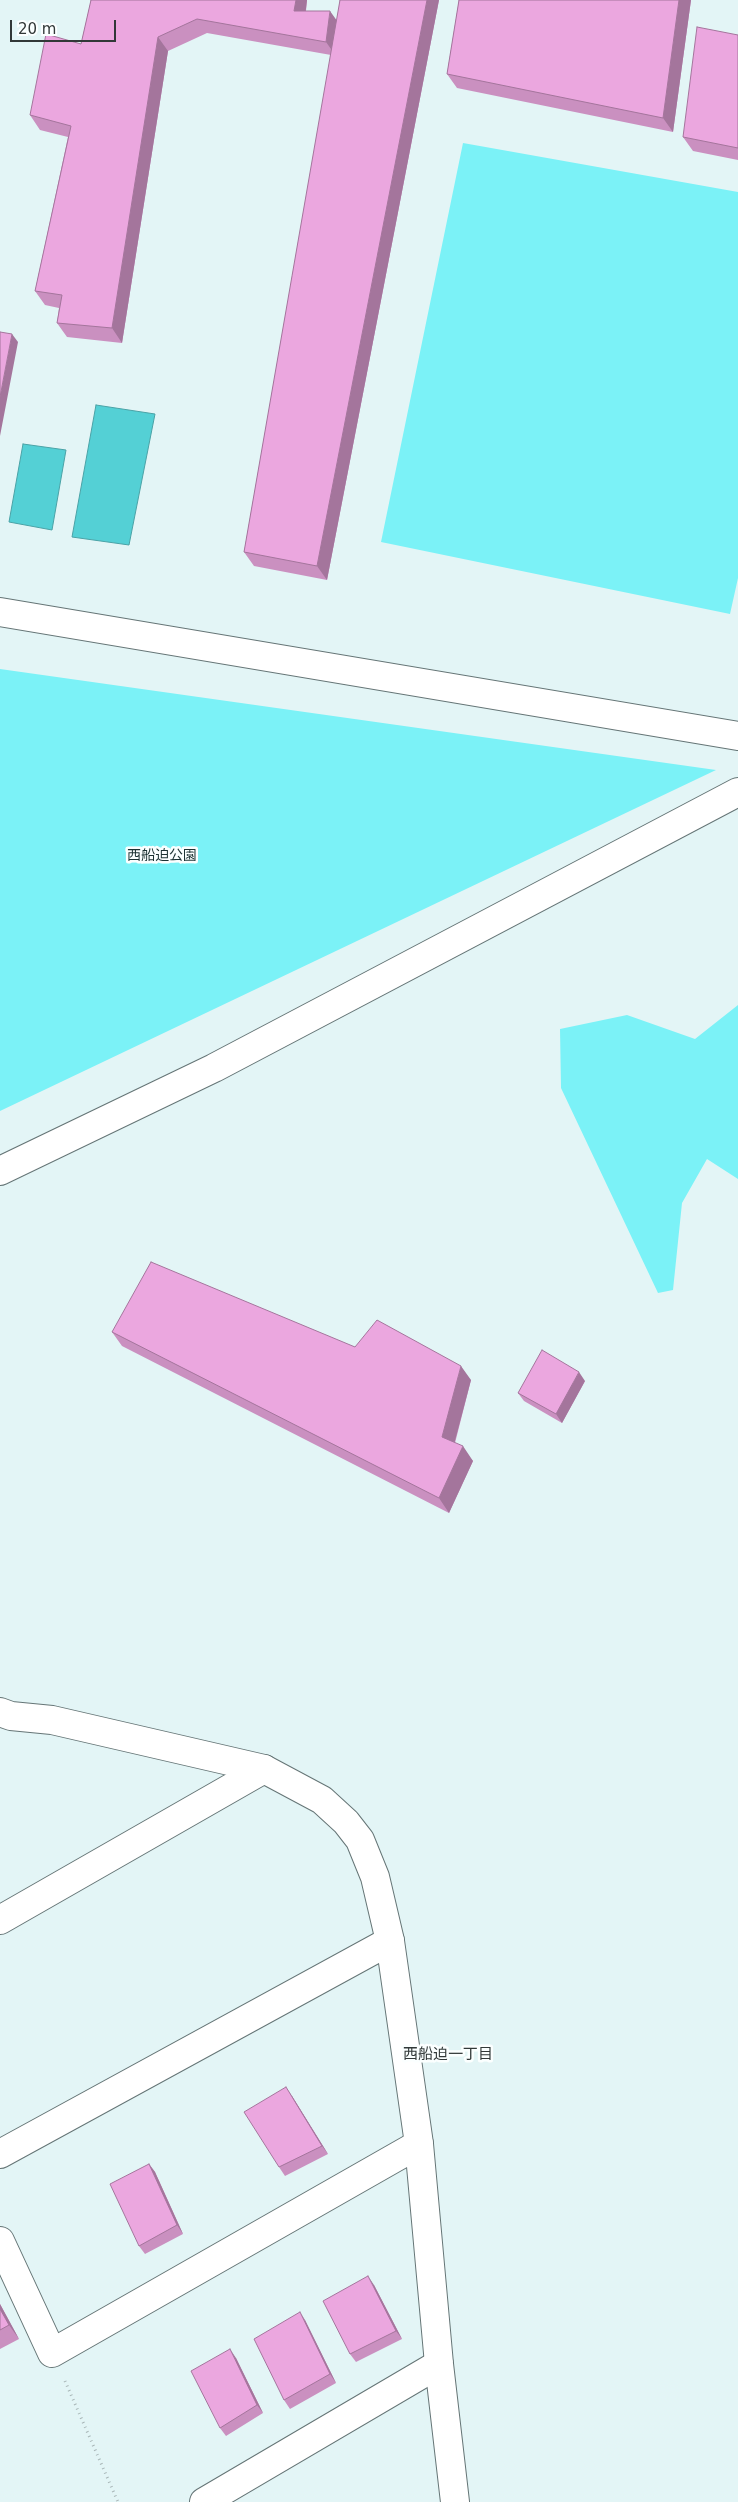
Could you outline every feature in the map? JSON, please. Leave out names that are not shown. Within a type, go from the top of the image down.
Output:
[{"type":"street","points":[[0,612],[738,736]]},
{"type":"street","points":[[0,1171],[214,1068],[738,792]]},
{"type":"street","points":[[0,1712],[11,1716],[70,1724],[264,1769],[322,1800],[346,1822],[360,1840],[375,1877],[390,1941],[419,2144],[439,2364],[455,2502]]},
{"type":"street","points":[[0,1920],[264,1769]]},
{"type":"street","points":[[0,2154],[390,1941]]},
{"type":"street","points":[[0,2241],[52,2353],[419,2144]]},
{"type":"street","points":[[204,2502],[439,2364]]},
{"type":"path","points":[[52,2353],[118,2502]]},
{"type":"green space","points":[[463,143],[738,192],[738,578],[730,614],[381,542]]},
{"type":"green space","name":"西船迫公園","points":[[0,669],[716,770],[0,1111]]},
{"type":"green space","points":[[738,1005],[738,1179],[707,1159],[682,1203],[673,1290],[658,1293],[561,1088],[560,1029],[627,1015],[695,1039]]},
{"type":"shaded area","points":[[96,405],[155,414],[129,545],[72,537]]},
{"type":"shaded area","points":[[23,444],[66,450],[52,530],[9,522]]},
{"type":"building","points":[[91,0],[296,0],[294,11],[330,11],[326,42],[197,19],[158,37],[112,328],[57,323],[62,295],[35,291],[71,126],[30,115],[46,34],[81,44]]},
{"type":"building","points":[[340,0],[427,0],[317,566],[244,552]]},
{"type":"building","points":[[459,0],[679,0],[663,118],[447,74]]},
{"type":"building","points":[[697,27],[738,35],[738,148],[683,137]]},
{"type":"building","points":[[0,332],[12,334],[0,397]]},
{"type":"building","points":[[151,1262],[355,1347],[377,1320],[461,1366],[442,1437],[463,1446],[439,1498],[112,1332]]},
{"type":"building","points":[[542,1350],[579,1372],[556,1414],[518,1393]]},
{"type":"building","points":[[286,2087],[322,2146],[279,2167],[244,2112]]},
{"type":"building","points":[[149,2164],[177,2225],[139,2246],[110,2184]]},
{"type":"building","points":[[368,2276],[396,2331],[350,2354],[323,2301]]},
{"type":"building","points":[[0,2309],[9,2325],[0,2330]]},
{"type":"building","points":[[300,2312],[330,2374],[284,2400],[254,2339]]},
{"type":"building","points":[[230,2349],[257,2405],[220,2428],[191,2371]]},
{"type":"district","name":"西船迫一丁目","points":[[448,2055]]}]
